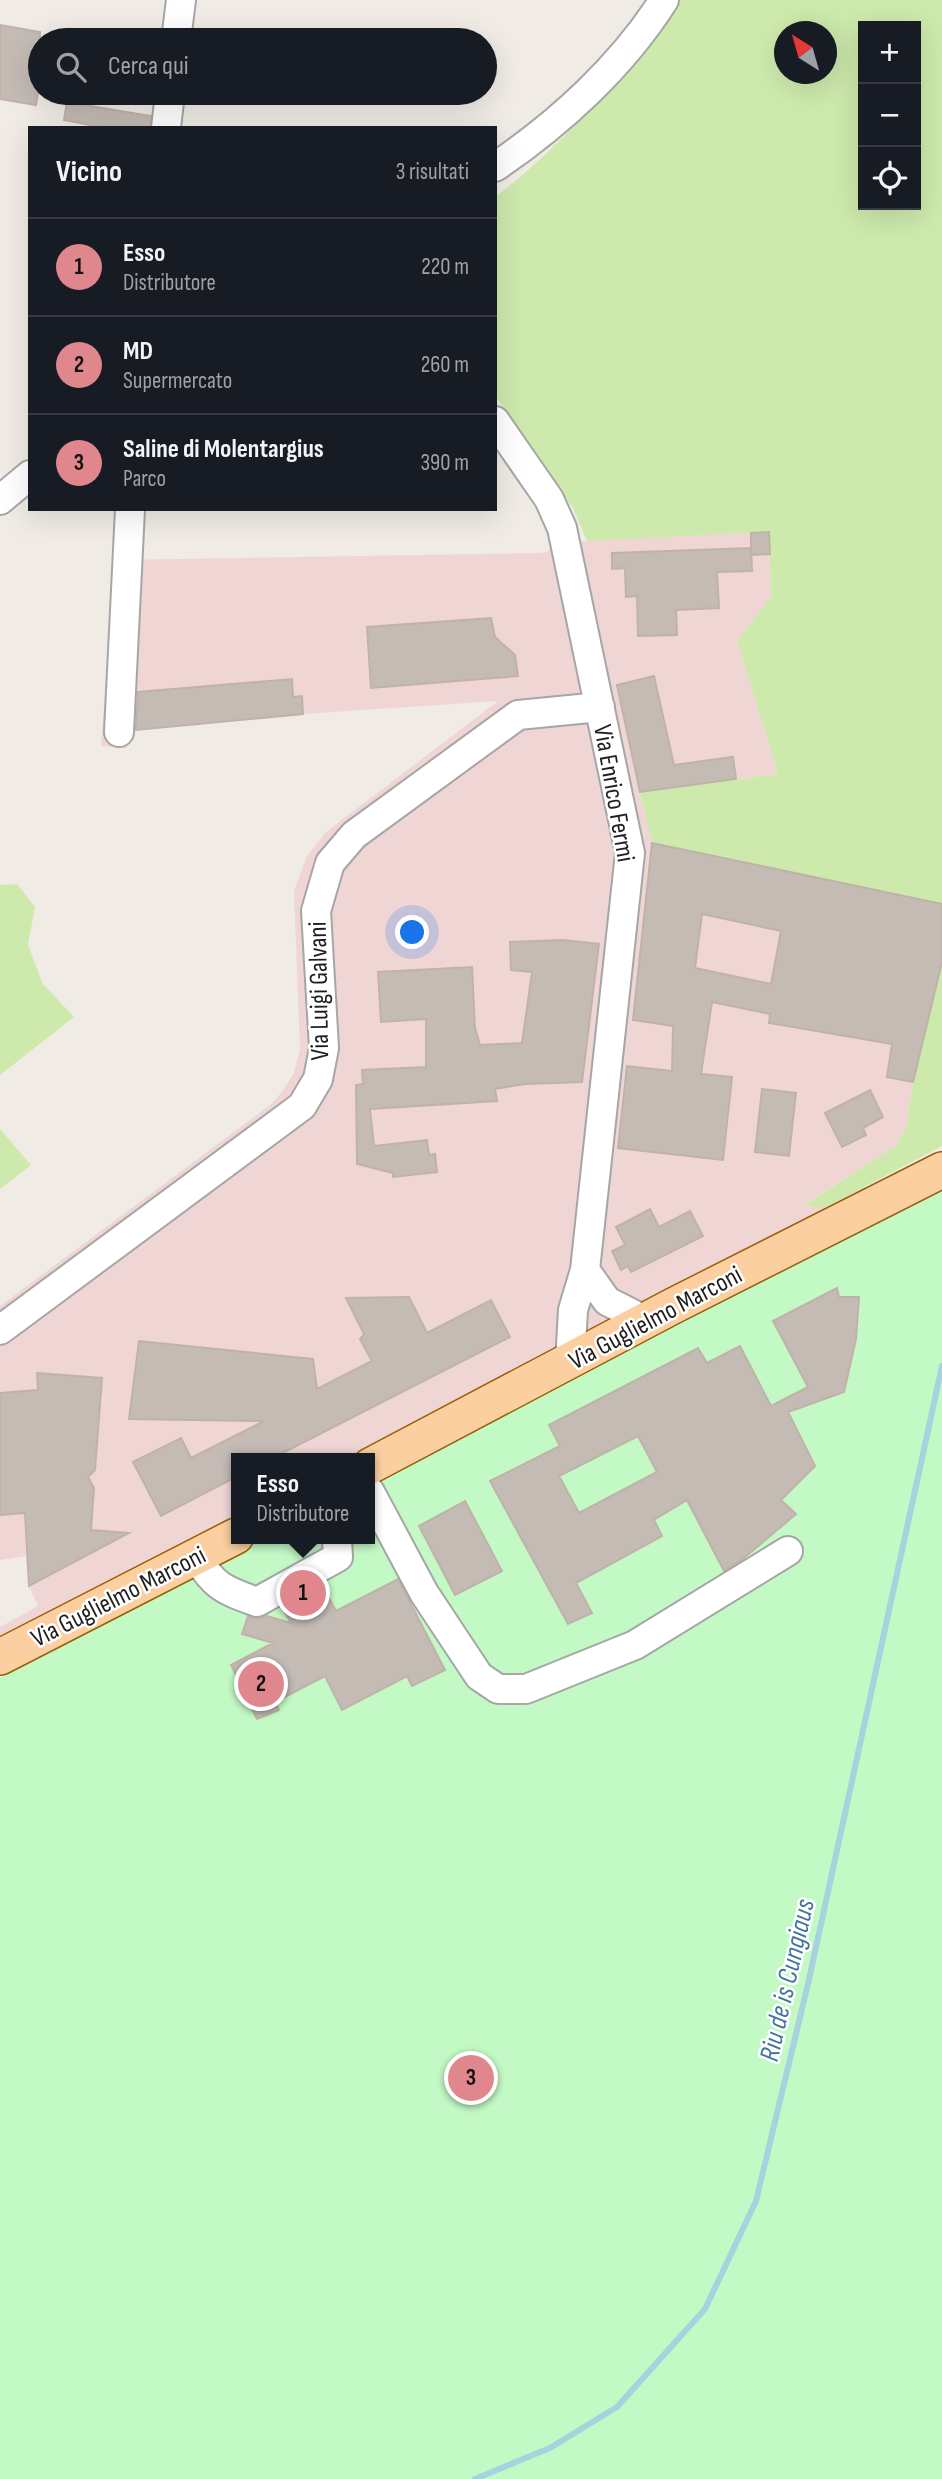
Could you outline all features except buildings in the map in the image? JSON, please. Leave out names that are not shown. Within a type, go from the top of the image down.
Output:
[{"type":"main road","name":"Via Guglielmo Marconi","points":[[375,1463],[942,1170]]},
{"type":"main road","name":"Via Guglielmo Marconi","points":[[0,1657],[231,1538]]},
{"type":"street","points":[[178,28],[181,0]]},
{"type":"street","points":[[497,166],[519,151],[570,108],[616,61],[664,0]]},
{"type":"street","points":[[166,126],[169,105]]},
{"type":"street","points":[[497,185],[509,176],[519,151]]},
{"type":"street","name":"Via Enrico Fermi","points":[[497,424],[549,499],[562,528],[631,853],[583,1276],[573,1310],[570,1362]]},
{"type":"street","points":[[0,500],[28,477]]},
{"type":"street","points":[[118,733],[130,511]]},
{"type":"street","name":"Via Luigi Galvani","points":[[0,1330],[302,1106],[318,1079],[324,1048],[316,911],[320,890],[330,863],[354,835],[517,715],[600,707]]},
{"type":"street","points":[[583,1276],[586,1314],[603,1344]]},
{"type":"street","points":[[583,1276],[607,1301],[646,1321]]},
{"type":"street","points":[[375,1503],[424,1593],[479,1676],[498,1689],[526,1689],[635,1645],[788,1551]]},
{"type":"street","points":[[196,1556],[208,1578],[230,1592],[257,1602],[338,1557],[337,1544]]},
{"type":"shaded area","points":[[769,532],[771,597],[737,641],[778,774],[640,792],[652,843],[942,904],[942,962],[913,1082],[906,1128],[894,1147],[805,1204],[824,1208],[865,1187],[877,1221],[869,1299],[375,1538],[375,1453],[231,1453],[231,1544],[364,1544],[21,1710],[0,1670],[0,1627],[38,1606],[29,1586],[27,1556],[0,1560],[0,1306],[270,1105],[281,1093],[294,1073],[300,1049],[294,891],[307,856],[326,832],[498,701],[303,714],[131,730],[127,748],[101,746],[115,560],[541,553],[583,541]]},
{"type":"green space","points":[[679,0],[942,0],[942,904],[652,843],[640,792],[778,774],[737,641],[771,597],[769,532],[587,541],[573,508],[497,398],[497,195],[566,135],[669,16]]},
{"type":"green space","points":[[17,884],[35,907],[28,945],[43,984],[74,1017],[0,1075],[0,885]]},
{"type":"green space","points":[[942,962],[942,1146],[824,1208],[804,1205],[894,1147],[906,1128],[913,1082]]},
{"type":"green space","points":[[0,1129],[31,1165],[0,1189]]},
{"type":"green space","points":[[942,1189],[942,2479],[0,2479],[0,1678],[254,1544],[375,1544],[375,1475]]},
{"type":"waterway","name":"Riu de is Cungiaus","points":[[475,2479],[550,2448],[617,2407],[705,2309],[756,2201],[808,1984],[942,1366]]},
{"type":"place","name":"Esso","points":[[303,1593]]},
{"type":"place","name":"MD","points":[[261,1684]]},
{"type":"place","name":"Saline di Molentargius","points":[[471,2078]]}]
